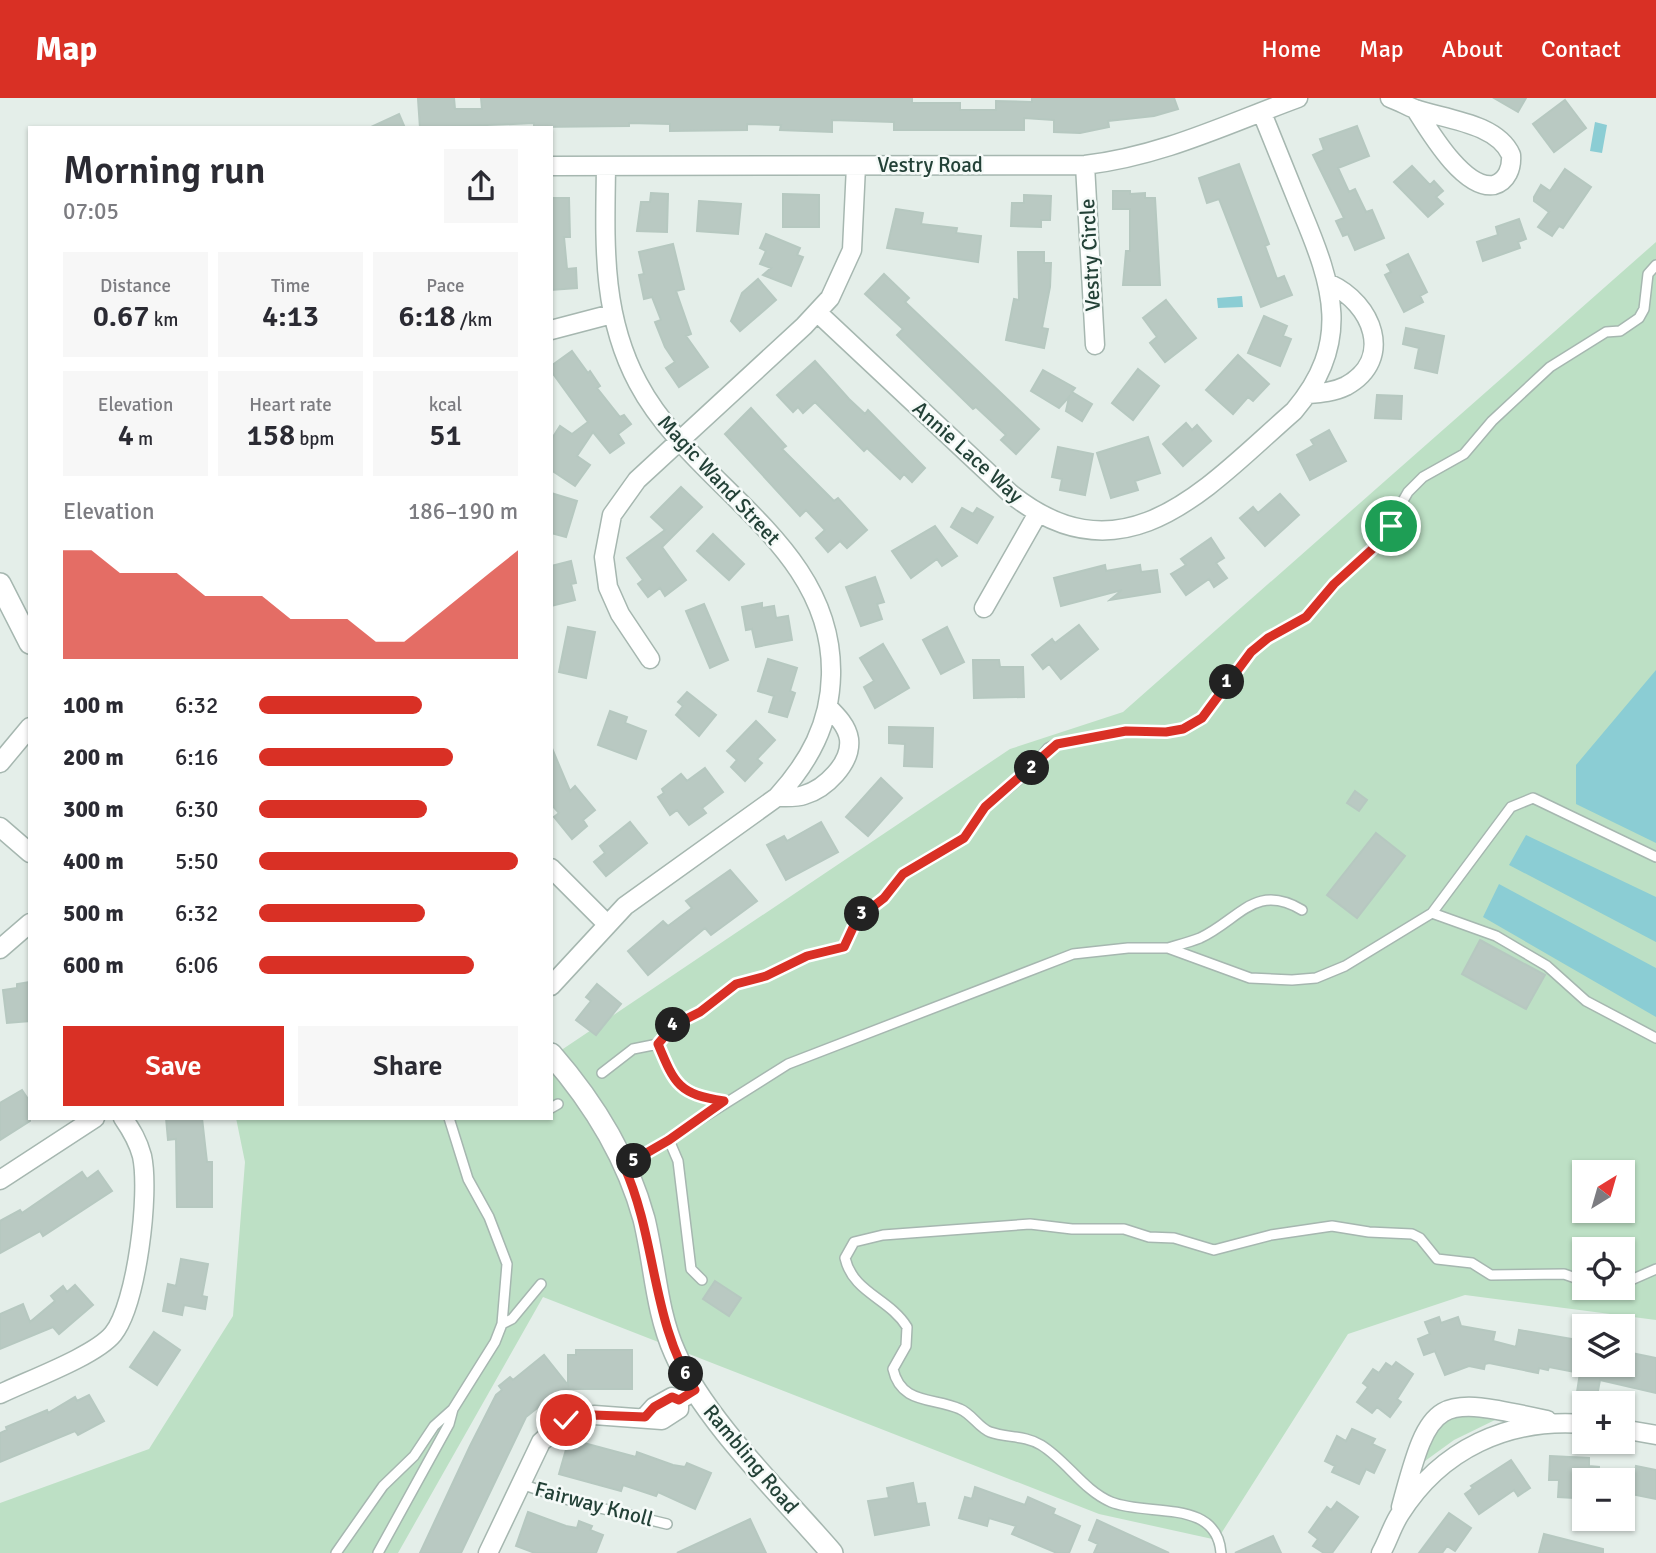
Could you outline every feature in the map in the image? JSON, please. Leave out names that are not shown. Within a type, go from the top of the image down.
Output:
[{"type":"street","name":"Vestry Road","points":[[553,166],[1085,164],[1139,157],[1168,149],[1298,98]]},
{"type":"street","points":[[1391,98],[1416,110],[1455,117],[1497,139],[1511,155],[1510,169],[1506,177],[1498,184],[1488,186],[1469,177],[1435,139],[1416,110]]},
{"type":"street","name":"Annie Lace Way","points":[[818,313],[1011,494],[1038,513],[1070,526],[1107,530],[1158,519],[1197,495],[1294,411],[1308,394],[1328,350],[1330,284],[1262,113]]},
{"type":"street","name":"Vestry Circle","points":[[1085,164],[1095,345]]},
{"type":"street","points":[[650,659],[613,601],[605,572],[605,542],[612,515],[627,491],[818,313],[840,282],[852,250],[856,166]]},
{"type":"street","name":"Magic Wand Street","points":[[553,984],[607,924],[643,891],[777,797],[807,760],[828,707],[830,645],[821,611],[806,579],[784,551],[659,418],[639,385],[612,314],[605,254],[606,167]]},
{"type":"street","points":[[1308,394],[1331,391],[1357,378],[1365,368],[1373,346],[1371,325],[1361,306],[1344,290],[1330,284]]},
{"type":"street","points":[[553,329],[612,314]]},
{"type":"street","points":[[984,608],[1038,513]]},
{"type":"street","points":[[0,584],[28,639]]},
{"type":"street","name":"Magic Wand Street","points":[[777,797],[803,796],[817,789],[844,761],[849,740],[846,729],[828,707]]},
{"type":"street","points":[[0,763],[28,729]]},
{"type":"street","points":[[0,827],[28,851]]},
{"type":"street","points":[[553,871],[607,924]]},
{"type":"street","points":[[0,949],[28,925]]},
{"type":"street","name":"Rambling Road","points":[[553,1057],[589,1103],[624,1166],[643,1219],[669,1339],[687,1395],[832,1553]]},
{"type":"street","points":[[0,1180],[92,1120]]},
{"type":"street","points":[[0,1394],[98,1347],[113,1335],[123,1316],[136,1267],[145,1184],[136,1136],[124,1120]]},
{"type":"street","points":[[488,1553],[541,1442],[566,1420],[594,1415],[662,1420],[679,1409],[687,1395]]},
{"type":"street","points":[[1381,1553],[1398,1516],[1413,1459],[1427,1427],[1447,1409],[1469,1405],[1572,1423]]},
{"type":"street","points":[[1398,1516],[1424,1481],[1461,1450],[1497,1433],[1554,1422]]},
{"type":"street","points":[[1635,1431],[1656,1435]]},
{"type":"lane","points":[[602,1073],[633,1049],[658,1044],[674,1025],[700,1012],[736,984],[766,976],[807,956],[844,947],[857,919],[867,908],[884,898],[903,874],[964,838],[985,807],[1028,772],[1048,748],[1126,731],[1166,732],[1183,729],[1202,718],[1251,652],[1268,638],[1306,617],[1334,584],[1379,543],[1408,492],[1423,477],[1464,454],[1492,421],[1550,368],[1606,332],[1630,327],[1644,309],[1648,274],[1656,265]]},
{"type":"lane","points":[[1168,948],[1250,978],[1316,978],[1345,966],[1433,913],[1511,807],[1533,798],[1656,857]]},
{"type":"lane","points":[[624,1166],[669,1140],[724,1101],[788,1064],[1073,954],[1128,948],[1168,948],[1201,937],[1257,900],[1285,900],[1302,910]]},
{"type":"lane","points":[[1433,913],[1496,936],[1547,966],[1586,1002],[1656,1038]]},
{"type":"lane","points":[[658,1044],[670,1074],[683,1090],[699,1097],[724,1101]]},
{"type":"lane","points":[[336,1553],[377,1493],[453,1409],[495,1342],[502,1324],[507,1264],[489,1217],[468,1179],[450,1120]]},
{"type":"lane","points":[[669,1140],[678,1161],[691,1269],[702,1280]]},
{"type":"lane","points":[[1221,1553],[1213,1528],[1204,1521],[1173,1511],[1112,1502],[1097,1494],[1035,1442],[987,1431],[960,1409],[917,1400],[903,1389],[893,1369],[906,1346],[907,1327],[892,1308],[858,1286],[851,1277],[845,1258],[854,1242],[883,1235],[1030,1224],[1072,1230],[1124,1229],[1149,1237],[1174,1237],[1214,1250],[1271,1235],[1332,1226],[1369,1232],[1412,1234],[1420,1238],[1437,1259],[1472,1263],[1491,1275],[1564,1274],[1572,1277]]},
{"type":"lane","points":[[1635,1278],[1656,1269]]},
{"type":"lane","points":[[502,1324],[526,1304],[541,1284]]},
{"type":"lane","points":[[378,1553],[449,1424],[453,1409]]},
{"type":"lane","name":"Fairway Knoll","points":[[521,1484],[575,1502],[667,1524]]},
{"type":"green space","points":[[1656,242],[1656,1320],[1635,1317],[1635,1314],[1610,1314],[1465,1295],[1348,1334],[1217,1540],[1099,1514],[543,1297],[398,1553],[0,1553],[0,1503],[149,1449],[233,1316],[245,1162],[236,1120],[553,1120],[553,1056],[1010,749],[1123,712]]},
{"type":"green space","points":[[1463,1412],[1495,1420],[1454,1440],[1425,1461],[1423,1457],[1438,1430],[1448,1420]]},
{"type":"water","points":[[1595,122],[1607,125],[1602,153],[1590,151]]},
{"type":"water","points":[[1242,296],[1243,307],[1218,308],[1217,298]]},
{"type":"water","points":[[1656,670],[1656,843],[1576,804],[1576,765]]},
{"type":"water","points":[[1526,835],[1656,897],[1656,942],[1509,865]]},
{"type":"water","points":[[1499,884],[1656,968],[1656,1017],[1483,917]]},
{"type":"building","points":[[454,98],[455,109],[482,109],[481,98],[912,98],[912,103],[960,103],[960,110],[996,110],[996,101],[1032,102],[1032,98],[1174,98],[1178,109],[1154,116],[1108,121],[1109,127],[1080,133],[1054,132],[1054,120],[1024,118],[1024,130],[894,130],[894,122],[832,120],[832,132],[780,130],[781,125],[747,124],[747,130],[670,131],[670,124],[629,123],[629,126],[553,127],[534,126],[534,123],[420,126],[418,99]]},
{"type":"building","points":[[1494,98],[1526,98],[1518,112]]},
{"type":"building","points":[[1565,100],[1586,128],[1554,152],[1533,124]]},
{"type":"building","points":[[399,114],[404,126],[373,126]]},
{"type":"building","points":[[1357,126],[1369,156],[1338,168],[1349,192],[1355,189],[1366,212],[1372,210],[1384,238],[1355,250],[1348,234],[1343,236],[1336,221],[1344,218],[1313,155],[1324,150],[1320,139]]},
{"type":"building","points":[[1239,164],[1269,244],[1265,246],[1277,279],[1284,276],[1292,295],[1261,307],[1219,199],[1207,203],[1199,178]]},
{"type":"building","points":[[1412,166],[1430,185],[1434,181],[1443,191],[1436,197],[1443,204],[1428,217],[1394,182]]},
{"type":"building","points":[[1565,169],[1591,187],[1563,228],[1559,226],[1552,236],[1538,227],[1549,212],[1534,201],[1534,197],[1541,185],[1550,191]]},
{"type":"building","points":[[1113,191],[1145,193],[1145,198],[1155,198],[1160,285],[1123,285],[1126,251],[1130,251],[1130,209],[1113,209]]},
{"type":"building","points":[[651,193],[668,194],[667,232],[637,231],[641,202],[650,202]]},
{"type":"building","points":[[783,194],[819,195],[819,227],[783,227]]},
{"type":"building","points":[[1024,195],[1051,196],[1050,220],[1041,220],[1041,227],[1011,226],[1012,203],[1024,203]]},
{"type":"building","points":[[553,198],[569,198],[570,237],[564,237],[567,269],[576,268],[577,288],[553,290]]},
{"type":"building","points":[[699,201],[741,204],[738,234],[697,231]]},
{"type":"building","points":[[896,209],[923,213],[921,224],[957,228],[956,233],[981,236],[978,262],[887,248]]},
{"type":"building","points":[[1519,219],[1526,239],[1518,242],[1520,248],[1483,261],[1477,242],[1498,235],[1496,227]]},
{"type":"building","points":[[766,234],[800,248],[797,255],[803,257],[791,286],[763,275],[771,268],[760,264],[766,251],[760,248]]},
{"type":"building","points":[[673,244],[684,289],[676,291],[691,334],[686,336],[708,367],[679,387],[666,368],[675,362],[665,347],[655,322],[661,320],[652,297],[644,299],[639,275],[644,274],[639,252]]},
{"type":"building","points":[[1018,252],[1044,252],[1044,263],[1051,263],[1050,287],[1042,328],[1048,329],[1044,348],[1006,340],[1014,299],[1019,300]]},
{"type":"building","points":[[1408,254],[1427,292],[1420,296],[1423,302],[1404,312],[1385,275],[1391,272],[1387,265]]},
{"type":"building","points":[[884,274],[909,298],[905,302],[1039,429],[1016,454],[1001,440],[1006,435],[976,407],[973,409],[897,335],[903,329],[865,294]]},
{"type":"building","points":[[758,279],[776,300],[740,331],[731,321],[742,293]]},
{"type":"building","points":[[1166,300],[1196,338],[1165,362],[1150,343],[1157,337],[1143,318]]},
{"type":"building","points":[[1264,316],[1287,326],[1283,336],[1291,339],[1280,366],[1248,353]]},
{"type":"building","points":[[1406,328],[1444,336],[1437,373],[1415,368],[1419,348],[1403,344]]},
{"type":"building","points":[[572,351],[588,373],[590,371],[600,386],[597,388],[620,417],[624,415],[631,424],[618,434],[624,443],[610,453],[593,432],[577,456],[590,465],[575,486],[553,471],[553,437],[560,426],[572,434],[588,422],[553,374],[553,365]]},
{"type":"building","points":[[1238,355],[1269,384],[1253,401],[1248,397],[1233,414],[1206,390]]},
{"type":"building","points":[[815,361],[849,399],[865,414],[868,410],[925,468],[912,482],[904,474],[900,479],[867,448],[864,451],[815,402],[803,413],[798,407],[793,412],[777,395]]},
{"type":"building","points":[[1138,369],[1159,386],[1133,420],[1112,403]]},
{"type":"building","points":[[1043,370],[1075,388],[1072,392],[1092,404],[1082,421],[1066,411],[1069,397],[1059,408],[1031,391]]},
{"type":"building","points":[[1377,395],[1402,396],[1401,419],[1375,418]]},
{"type":"building","points":[[751,408],[786,446],[782,449],[834,501],[838,498],[867,530],[847,548],[840,541],[828,552],[816,538],[825,530],[806,510],[800,516],[725,434]]},
{"type":"building","points":[[1186,423],[1192,430],[1197,425],[1211,441],[1183,466],[1163,444]]},
{"type":"building","points":[[1329,430],[1346,461],[1310,480],[1297,455],[1314,445],[1311,440]]},
{"type":"building","points":[[1148,437],[1160,473],[1135,481],[1138,490],[1111,498],[1097,453]]},
{"type":"building","points":[[1058,447],[1093,454],[1085,495],[1060,490],[1062,479],[1052,477]]},
{"type":"building","points":[[681,487],[702,507],[662,547],[686,580],[665,596],[660,588],[648,597],[638,584],[643,580],[627,558],[665,530],[651,517]]},
{"type":"building","points":[[553,494],[577,501],[566,537],[553,534]]},
{"type":"building","points":[[1280,494],[1299,515],[1265,546],[1240,518],[1253,507],[1258,513]]},
{"type":"building","points":[[962,508],[973,514],[977,508],[993,517],[977,543],[951,527]]},
{"type":"building","points":[[935,526],[957,556],[942,566],[937,559],[911,578],[892,551]]},
{"type":"building","points":[[713,534],[744,564],[729,580],[697,551]]},
{"type":"building","points":[[1211,538],[1224,558],[1216,563],[1227,578],[1214,587],[1209,579],[1186,595],[1171,574],[1186,565],[1181,559]]},
{"type":"building","points":[[571,561],[576,583],[571,584],[575,600],[553,606],[553,566]]},
{"type":"building","points":[[1105,565],[1106,571],[1140,565],[1141,572],[1157,570],[1160,592],[1110,600],[1122,590],[1061,606],[1054,578]]},
{"type":"building","points":[[875,577],[884,602],[877,604],[882,619],[861,626],[846,587]]},
{"type":"building","points":[[762,603],[762,608],[774,606],[776,618],[788,616],[792,640],[756,647],[752,629],[746,630],[742,607]]},
{"type":"building","points":[[704,604],[728,660],[710,668],[686,611]]},
{"type":"building","points":[[1079,625],[1098,649],[1061,679],[1049,664],[1043,669],[1032,655],[1052,639],[1055,643]]},
{"type":"building","points":[[568,627],[595,632],[586,678],[559,672]]},
{"type":"building","points":[[947,627],[964,662],[941,674],[923,640]]},
{"type":"building","points":[[883,644],[909,688],[875,708],[864,687],[874,681],[860,658]]},
{"type":"building","points":[[768,659],[797,668],[790,691],[795,693],[787,717],[769,712],[774,696],[758,691]]},
{"type":"building","points":[[973,660],[999,660],[1000,667],[1023,667],[1024,697],[974,698]]},
{"type":"building","points":[[687,692],[716,715],[699,736],[676,715],[683,706],[678,702]]},
{"type":"building","points":[[610,711],[627,717],[625,723],[646,731],[636,759],[598,745]]},
{"type":"building","points":[[756,721],[775,740],[757,759],[762,763],[745,781],[731,767],[737,760],[727,751]]},
{"type":"building","points":[[889,727],[933,728],[932,767],[904,766],[905,744],[889,743]]},
{"type":"building","points":[[553,751],[570,791],[575,786],[595,810],[583,820],[587,826],[572,839],[554,817],[559,813],[553,806]]},
{"type":"building","points":[[705,768],[723,792],[702,808],[706,813],[689,825],[677,810],[670,815],[658,797],[664,793],[662,789],[681,774],[687,781]]},
{"type":"building","points":[[881,778],[902,798],[868,836],[846,817]]},
{"type":"building","points":[[1355,791],[1367,800],[1359,811],[1347,803]]},
{"type":"building","points":[[630,822],[647,843],[606,876],[594,862],[605,853],[600,846]]},
{"type":"building","points":[[821,822],[838,852],[786,880],[767,845],[784,836],[787,841]]},
{"type":"building","points":[[1376,833],[1405,856],[1357,918],[1327,895]]},
{"type":"building","points":[[730,870],[757,901],[711,935],[705,928],[648,975],[628,951],[663,921],[668,926],[692,908],[686,901]]},
{"type":"building","points":[[1480,940],[1545,975],[1526,1009],[1462,974]]},
{"type":"building","points":[[28,982],[28,1021],[7,1023],[3,990],[17,988],[17,984]]},
{"type":"building","points":[[597,984],[621,1004],[596,1035],[576,1020],[591,1001],[586,997]]},
{"type":"building","points":[[22,1090],[28,1099],[30,1121],[0,1140],[0,1103]]},
{"type":"building","points":[[166,1120],[202,1120],[207,1162],[212,1162],[212,1207],[177,1207],[176,1139],[168,1140]]},
{"type":"building","points":[[98,1171],[112,1191],[43,1236],[40,1231],[0,1253],[0,1221],[20,1210],[22,1213],[82,1172],[87,1179]]},
{"type":"building","points":[[181,1259],[208,1264],[202,1296],[207,1297],[205,1309],[184,1305],[182,1315],[163,1311],[168,1284],[176,1286]]},
{"type":"building","points":[[715,1281],[741,1298],[729,1316],[703,1299]]},
{"type":"building","points":[[75,1285],[93,1305],[59,1334],[53,1327],[0,1349],[0,1314],[23,1304],[30,1322],[55,1301],[51,1296],[63,1286],[67,1292]]},
{"type":"building","points":[[1439,1317],[1441,1323],[1458,1317],[1461,1326],[1495,1332],[1493,1341],[1516,1347],[1519,1330],[1572,1339],[1572,1371],[1549,1367],[1548,1370],[1539,1368],[1538,1373],[1489,1363],[1485,1364],[1484,1369],[1469,1366],[1445,1375],[1435,1351],[1424,1355],[1418,1339],[1430,1334],[1425,1322]]},
{"type":"building","points":[[154,1332],[180,1350],[157,1385],[130,1367]]},
{"type":"building","points":[[576,1350],[632,1350],[632,1389],[561,1389],[526,1417],[461,1553],[420,1553],[470,1446],[496,1395],[502,1390],[499,1386],[510,1377],[513,1380],[544,1355],[568,1385],[568,1355],[576,1355]]},
{"type":"building","points":[[1635,1354],[1656,1358],[1656,1393],[1600,1380],[1598,1391],[1577,1391],[1579,1377],[1635,1377]]},
{"type":"building","points":[[1396,1362],[1413,1374],[1397,1399],[1401,1402],[1390,1417],[1377,1407],[1372,1413],[1357,1402],[1368,1387],[1363,1383],[1373,1369],[1379,1373],[1386,1363],[1392,1367]]},
{"type":"building","points":[[89,1395],[104,1421],[78,1435],[75,1431],[0,1462],[0,1433],[7,1430],[6,1427],[47,1410],[48,1413],[75,1397],[77,1401]]},
{"type":"building","points":[[1352,1429],[1375,1439],[1372,1444],[1385,1450],[1374,1473],[1366,1469],[1359,1484],[1332,1472],[1335,1466],[1325,1461],[1337,1436],[1346,1441]]},
{"type":"building","points":[[569,1439],[636,1457],[637,1452],[673,1465],[685,1467],[687,1463],[711,1473],[695,1509],[658,1492],[656,1496],[623,1485],[621,1491],[559,1474]]},
{"type":"building","points":[[1550,1456],[1589,1458],[1589,1466],[1599,1467],[1572,1468],[1572,1498],[1558,1497],[1559,1480],[1549,1480]]},
{"type":"building","points":[[1511,1460],[1530,1488],[1518,1496],[1514,1490],[1479,1514],[1465,1494],[1473,1488],[1471,1486]]},
{"type":"building","points":[[1636,1466],[1656,1470],[1656,1499],[1635,1495]]},
{"type":"building","points":[[913,1483],[917,1504],[925,1503],[929,1525],[875,1535],[868,1501],[889,1498],[887,1488]]},
{"type":"building","points":[[975,1487],[1025,1505],[1028,1497],[1055,1509],[1053,1514],[1080,1526],[1069,1553],[1057,1553],[1012,1534],[1016,1526],[989,1518],[987,1526],[959,1518],[965,1497],[972,1499]]},
{"type":"building","points":[[1337,1502],[1358,1517],[1332,1553],[1324,1553],[1313,1546],[1318,1539],[1309,1532],[1327,1507],[1331,1510]]},
{"type":"building","points":[[528,1512],[566,1526],[577,1528],[579,1521],[592,1526],[590,1530],[603,1535],[596,1553],[535,1553],[516,1546]]},
{"type":"building","points":[[1449,1513],[1471,1528],[1455,1551],[1447,1546],[1442,1553],[1419,1553]]},
{"type":"building","points":[[750,1519],[766,1553],[677,1553]]},
{"type":"building","points":[[1097,1520],[1169,1553],[1094,1553],[1098,1544],[1089,1540]]},
{"type":"building","points":[[1544,1534],[1603,1549],[1603,1553],[1539,1553]]},
{"type":"building","points":[[1273,1536],[1281,1553],[1235,1553]]},
{"type":"route","points":[[566,1420],[594,1415],[645,1417],[660,1402],[672,1397],[679,1400],[695,1390],[669,1339],[643,1219],[624,1166],[669,1140],[724,1101],[699,1097],[683,1090],[670,1074],[658,1044],[674,1025],[700,1012],[736,984],[766,976],[807,956],[837,951],[844,947],[857,919],[867,908],[884,898],[903,874],[964,838],[985,807],[1028,772],[1048,748],[1126,731],[1144,729],[1166,732],[1183,729],[1202,718],[1251,652],[1268,638],[1306,617],[1346,572],[1367,556],[1391,526]]}]
